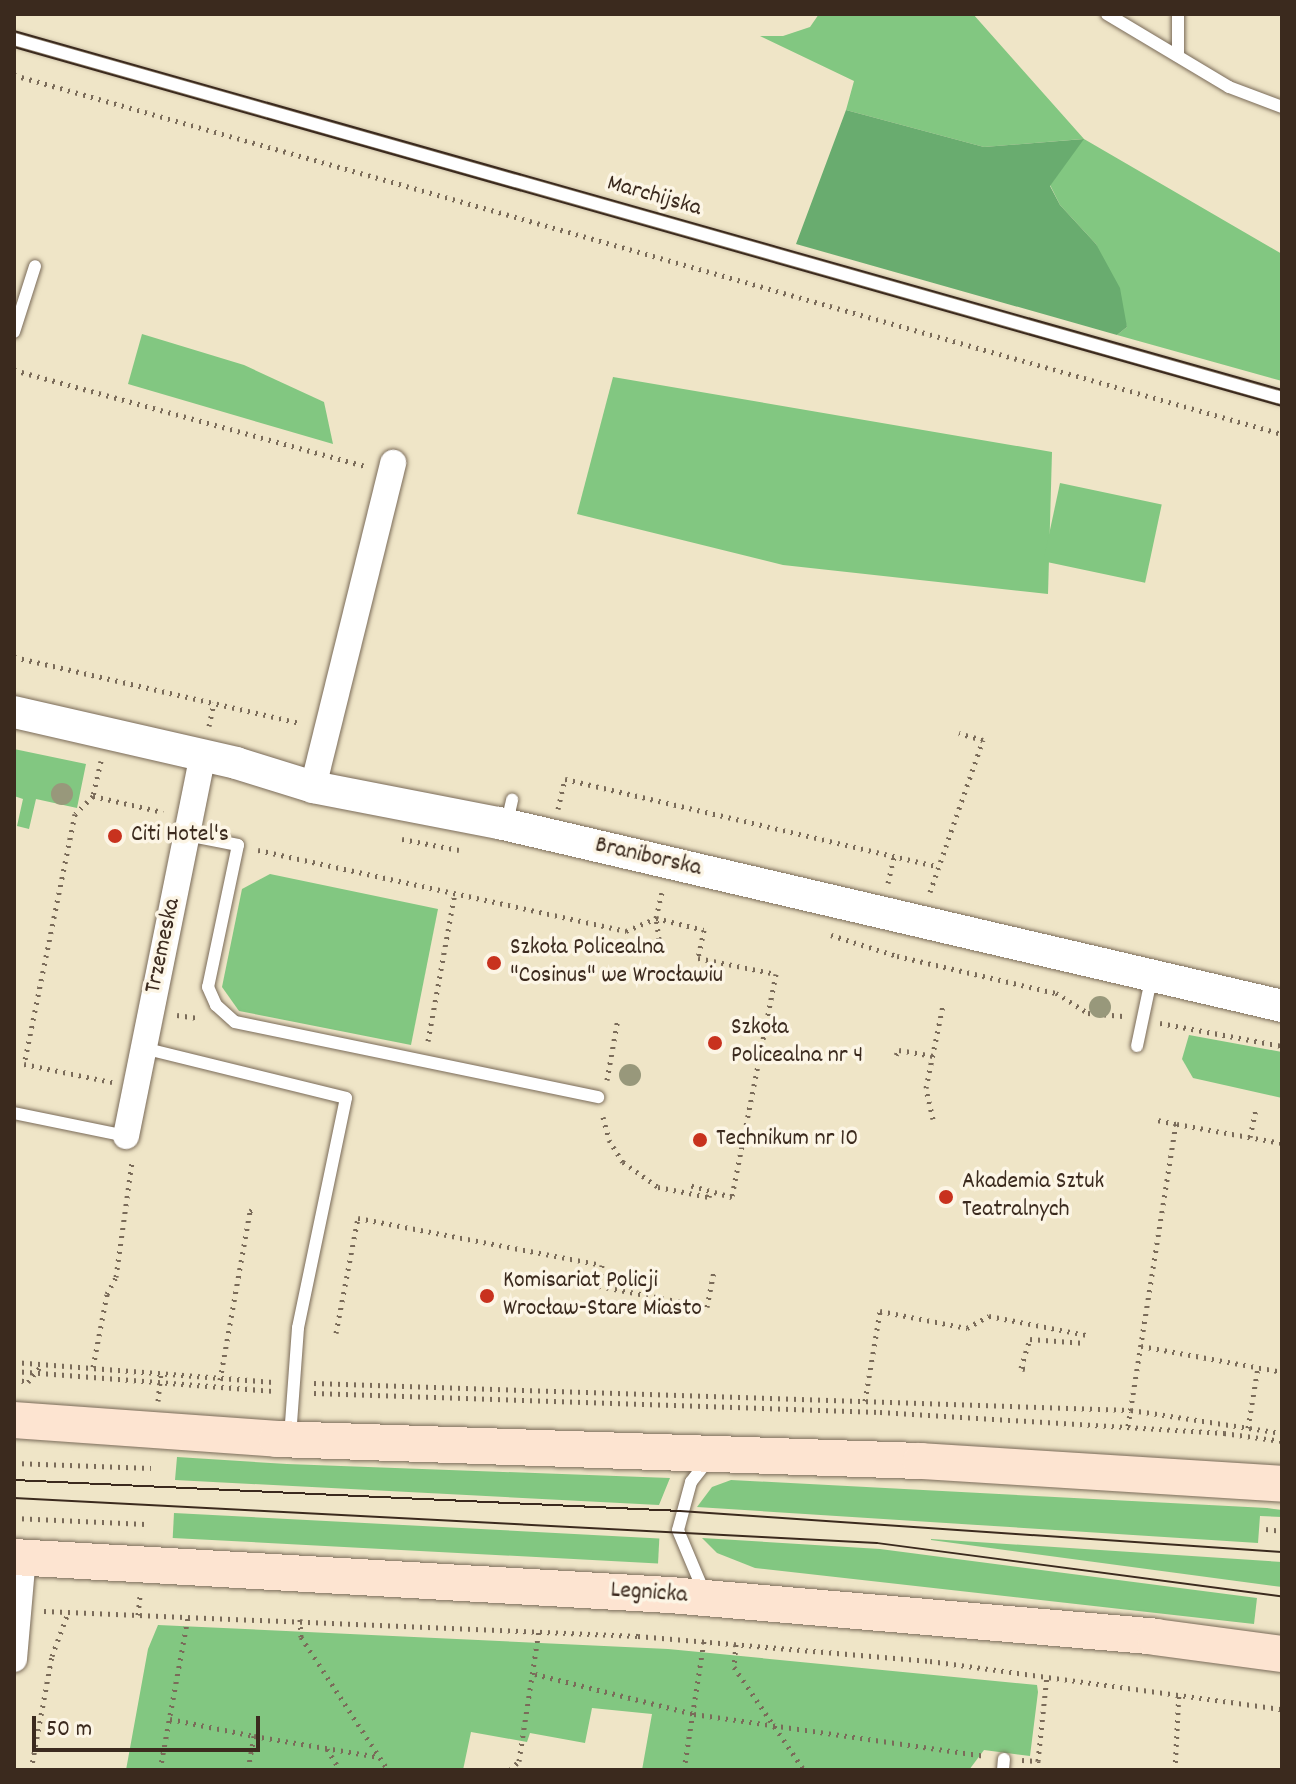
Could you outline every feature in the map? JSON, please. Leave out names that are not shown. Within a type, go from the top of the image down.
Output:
[{"type":"main road","points":[[14,1420],[290,1439],[712,1454],[1282,1484]]},
{"type":"main road","name":"Legnicka","points":[[18,1557],[707,1598],[1155,1637],[1282,1654]]},
{"type":"street","points":[[313,787],[393,463]]},
{"type":"street","name":"Braniborska","points":[[14,712],[205,742],[313,787],[509,812],[1282,1006]]},
{"type":"street","name":"Trzemeska","points":[[126,1136],[123,1084],[143,1048],[175,831],[205,742]]},
{"type":"street","points":[[14,1659],[18,1557]]},
{"type":"lane","points":[[1107,14],[1229,87],[1282,107]]},
{"type":"lane","points":[[1178,14],[1178,56]]},
{"type":"lane","name":"Marchijska","points":[[14,39],[1282,398]]},
{"type":"lane","points":[[14,332],[35,266]]},
{"type":"lane","points":[[175,831],[238,845],[208,987],[216,1005],[249,1027],[598,1097]]},
{"type":"lane","points":[[1137,1046],[1152,975]]},
{"type":"lane","points":[[143,1048],[346,1098],[290,1387],[290,1439]]},
{"type":"lane","points":[[14,1113],[126,1136]]},
{"type":"lane","points":[[707,1598],[678,1530],[691,1482],[712,1454]]},
{"type":"path","points":[[14,75],[1282,434]]},
{"type":"path","points":[[14,370],[364,466]]},
{"type":"path","points":[[14,657],[302,723]]},
{"type":"path","points":[[205,742],[214,703]]},
{"type":"path","points":[[930,893],[936,866],[983,740],[959,733]]},
{"type":"path","points":[[102,760],[93,796],[75,814],[24,1064],[123,1084]]},
{"type":"path","points":[[558,810],[565,779],[936,866]]},
{"type":"path","points":[[93,796],[165,812],[175,831]]},
{"type":"path","points":[[238,845],[626,931],[656,918],[704,930],[698,958],[776,974],[732,1197],[689,1185]]},
{"type":"path","points":[[888,883],[894,856]]},
{"type":"path","points":[[424,1062],[455,893]]},
{"type":"path","points":[[659,939],[656,918],[662,893]]},
{"type":"path","points":[[852,942],[1056,993],[1088,1013],[1126,1016]]},
{"type":"path","points":[[933,1119],[926,1088],[943,1005]]},
{"type":"path","points":[[618,1018],[604,1094],[598,1097],[609,1140],[623,1162],[658,1187],[709,1197],[710,1193]]},
{"type":"path","points":[[1174,1026],[1282,1046]]},
{"type":"path","points":[[896,1055],[899,1050],[933,1056]]},
{"type":"path","points":[[113,1067],[123,1084]]},
{"type":"path","points":[[1250,1137],[1256,1108]]},
{"type":"path","points":[[1157,1120],[1282,1143]]},
{"type":"path","points":[[1128,1426],[1176,1124]]},
{"type":"path","points":[[93,1367],[107,1294],[116,1277],[131,1182]]},
{"type":"path","points":[[220,1388],[250,1211],[256,1207]]},
{"type":"path","points":[[336,1333],[358,1218],[602,1265],[599,1286],[707,1307],[714,1270]]},
{"type":"path","points":[[865,1401],[880,1311],[967,1328],[989,1316],[1087,1335]]},
{"type":"path","points":[[1025,1369],[1021,1368],[1030,1339],[1085,1343]]},
{"type":"path","points":[[1141,1346],[1282,1372]]},
{"type":"path","points":[[14,1362],[220,1378],[290,1387],[880,1412],[1128,1426],[1282,1441]]},
{"type":"path","points":[[14,1379],[28,1382],[42,1365]]},
{"type":"path","points":[[1248,1428],[1258,1367]]},
{"type":"path","points":[[14,1371],[220,1388],[290,1387],[1131,1410],[1282,1433]]},
{"type":"path","points":[[158,1406],[161,1374]]},
{"type":"path","points":[[14,1463],[151,1468]]},
{"type":"path","points":[[14,1518],[146,1524]]},
{"type":"path","points":[[1266,1529],[1282,1531]]},
{"type":"path","points":[[138,1615],[141,1586]]},
{"type":"path","points":[[40,1611],[300,1619],[704,1641],[1047,1675],[1282,1709]]},
{"type":"path","points":[[31,1770],[52,1656],[68,1613]]},
{"type":"path","points":[[160,1770],[188,1617]]},
{"type":"path","points":[[300,1619],[301,1637],[388,1770]]},
{"type":"path","points":[[510,1770],[519,1761],[535,1674],[539,1630]]},
{"type":"path","points":[[684,1770],[704,1641]]},
{"type":"path","points":[[736,1644],[734,1667],[804,1770]]},
{"type":"path","points":[[535,1674],[694,1714],[1003,1764],[1038,1761]]},
{"type":"path","points":[[1037,1770],[1047,1675]]},
{"type":"path","points":[[1175,1770],[1179,1692]]},
{"type":"path","points":[[170,1719],[379,1757]]},
{"type":"path","points":[[248,1770],[254,1736]]},
{"type":"path","points":[[326,1748],[340,1770]]},
{"type":"green space","points":[[819,14],[973,14],[1084,139],[1282,254],[1282,381],[1117,335],[1127,327],[1096,244],[1060,205],[1050,185],[1083,139],[984,147],[846,110],[854,81],[760,36],[783,36],[810,27]]},
{"type":"green space","points":[[846,110],[984,147],[1084,139],[1050,186],[1060,205],[1096,244],[1120,288],[1127,327],[1117,335],[796,244]]},
{"type":"green space","points":[[142,334],[244,365],[324,402],[333,444],[128,384]]},
{"type":"green space","points":[[613,377],[1052,452],[1048,594],[783,565],[577,514]]},
{"type":"green space","points":[[1060,483],[1162,505],[1145,583],[1043,561]]},
{"type":"green space","points":[[14,749],[86,764],[77,808],[36,799],[29,829],[17,826],[23,799],[14,796]]},
{"type":"green space","points":[[270,874],[438,909],[411,1045],[239,1011],[222,987],[242,889]]},
{"type":"green space","points":[[1189,1035],[1282,1052],[1282,1098],[1193,1078],[1182,1059]]},
{"type":"green space","points":[[177,1457],[670,1478],[659,1505],[175,1480]]},
{"type":"green space","points":[[731,1480],[1267,1508],[1282,1510],[1282,1517],[1260,1516],[1258,1543],[697,1507],[712,1487]]},
{"type":"green space","points":[[174,1513],[659,1538],[658,1563],[173,1538]]},
{"type":"green space","points":[[702,1538],[880,1549],[1257,1598],[1254,1624],[755,1568],[717,1553]]},
{"type":"green space","points":[[931,1540],[1282,1562],[1282,1587]]},
{"type":"green space","points":[[158,1625],[668,1649],[1037,1685],[1038,1692],[1030,1756],[984,1750],[969,1770],[642,1770],[652,1714],[592,1708],[585,1743],[530,1733],[527,1742],[471,1732],[463,1770],[126,1770],[148,1649]]},
{"type":"tram line","points":[[14,31],[1282,390]]},
{"type":"tram line","points":[[14,47],[1282,406]]},
{"type":"tram line","points":[[14,1480],[680,1511],[1282,1552]]},
{"type":"tram line","points":[[14,1498],[877,1543],[1282,1596]]},
{"type":"place","name":"Citi Hotel's","points":[[115,836]]},
{"type":"place","name":"Szkoła Policealna \"Cosinus\" we Wrocławiu","points":[[494,963]]},
{"type":"place","name":"Szkoła Policealna nr 4","points":[[715,1043]]},
{"type":"place","name":"Technikum nr 10","points":[[700,1140]]},
{"type":"place","name":"Akademia Sztuk Teatralnych","points":[[946,1197]]},
{"type":"place","name":"Komisariat Policji Wrocław-Stare Miasto","points":[[487,1296]]}]
